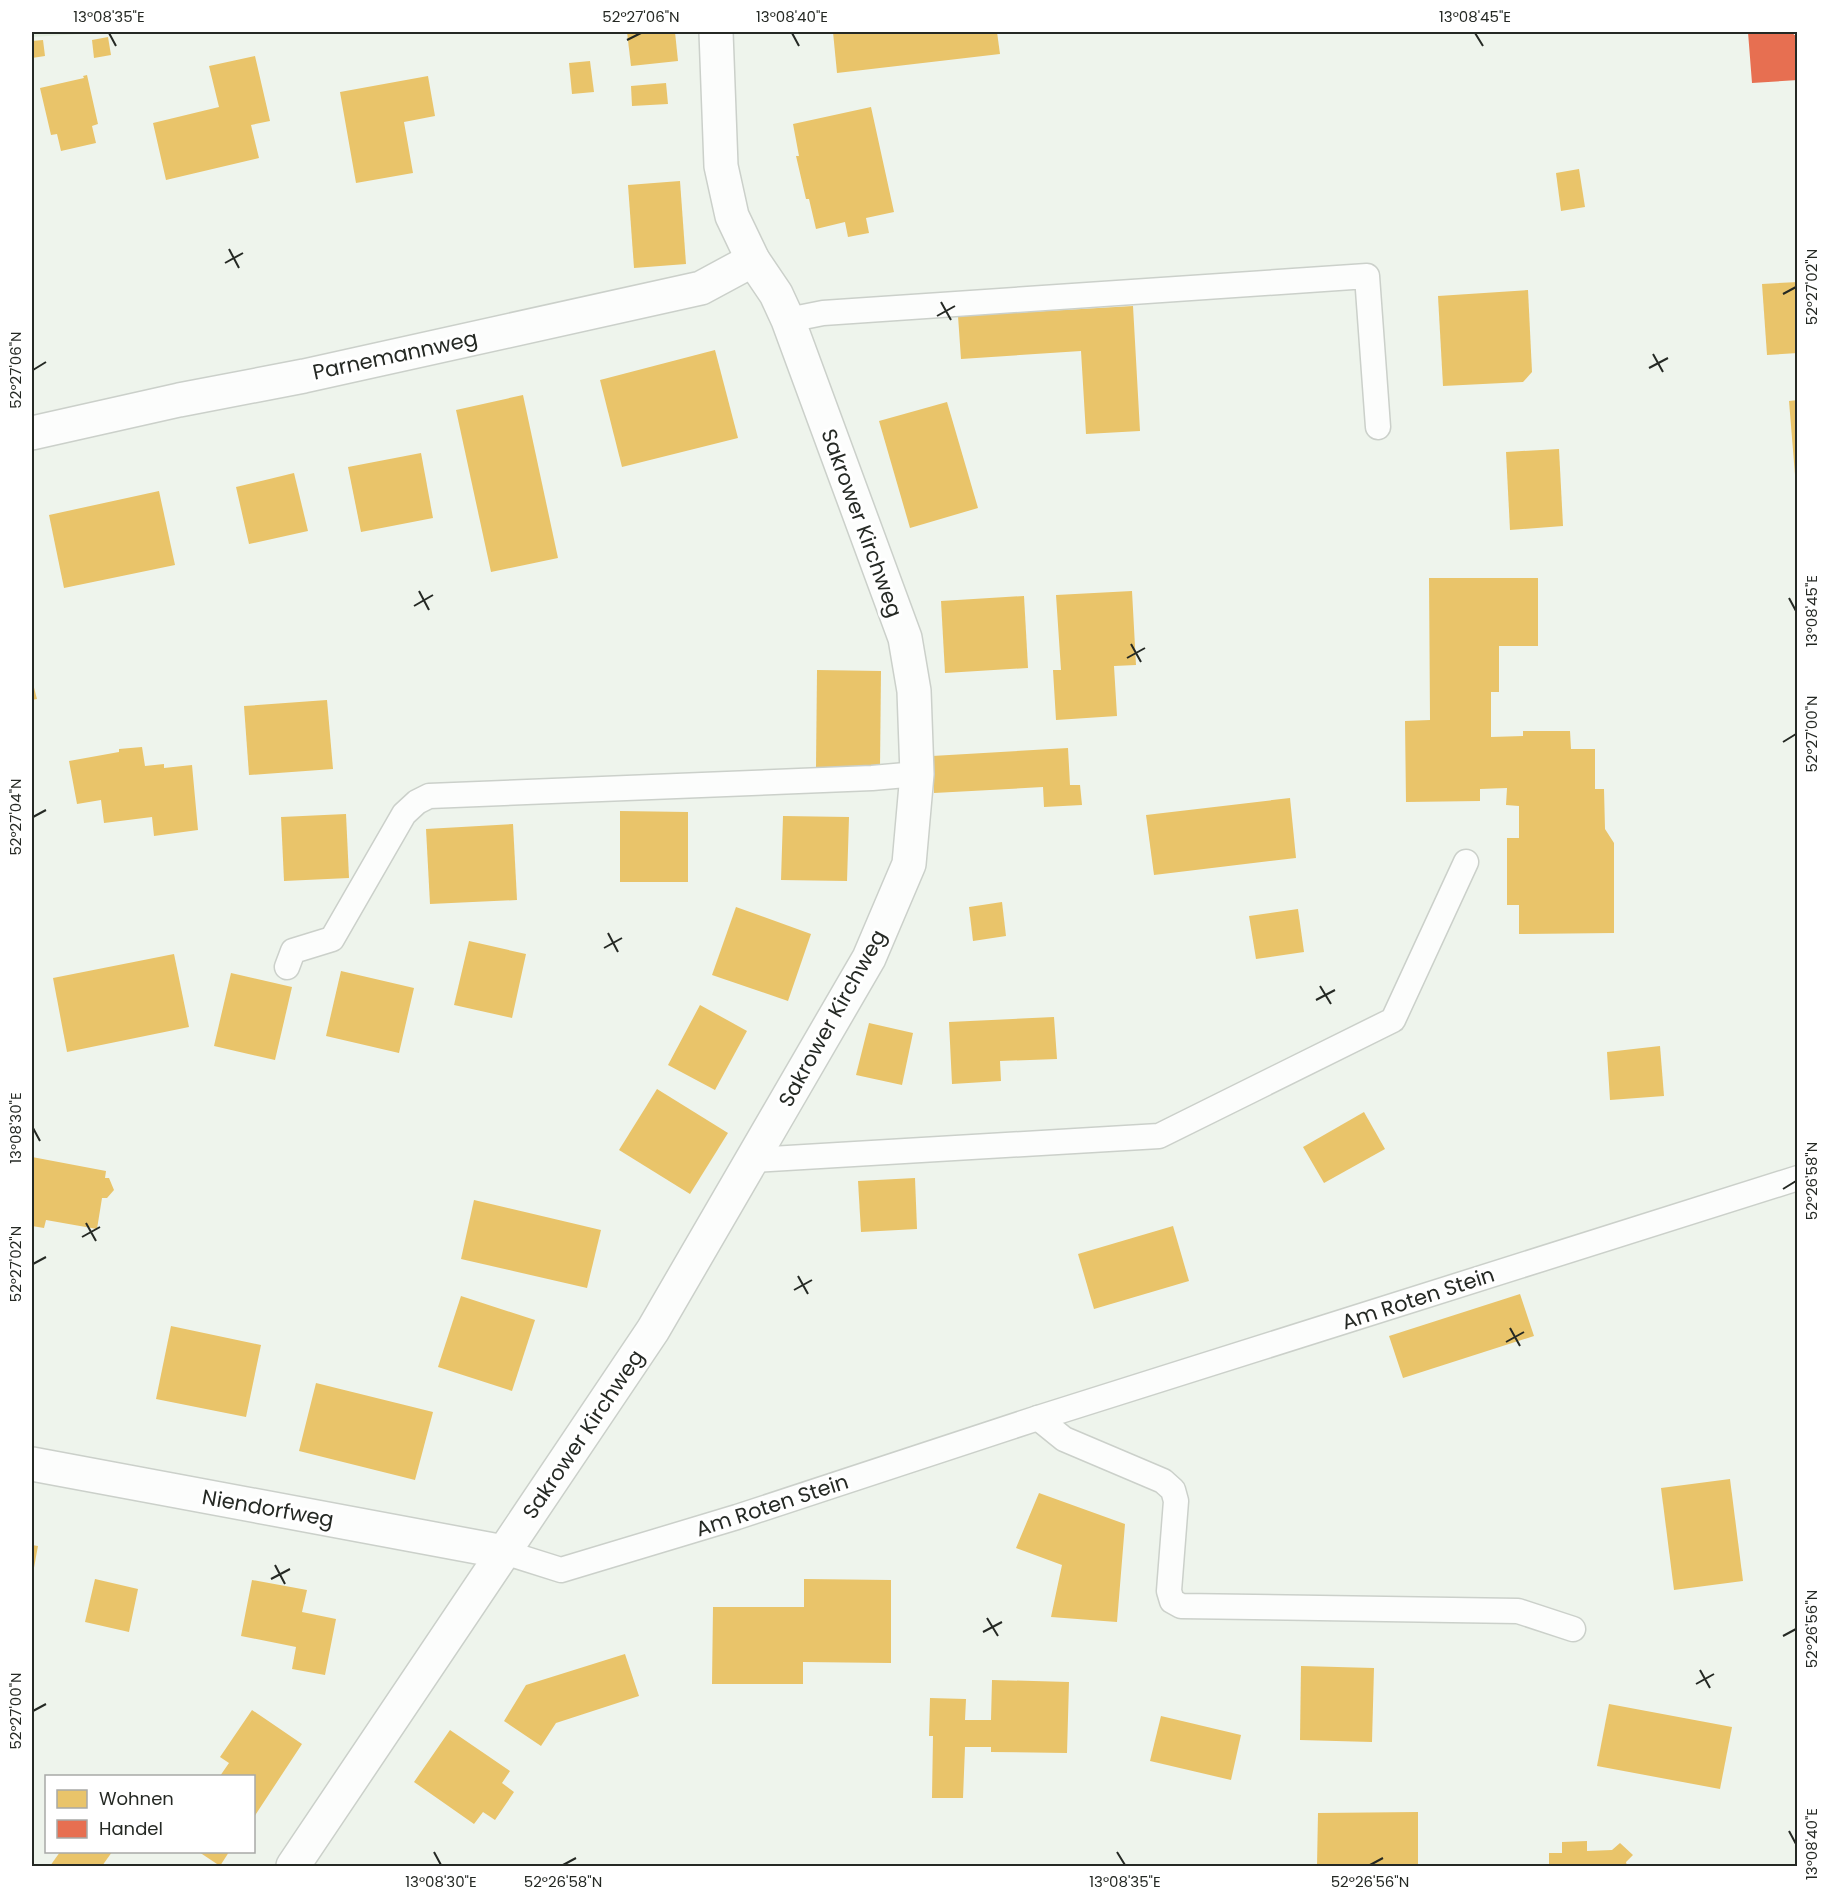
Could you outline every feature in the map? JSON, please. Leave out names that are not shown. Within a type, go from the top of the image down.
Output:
[{"type":"street","name":"Sakrower Kirchweg","points":[[293,1866],[653,1330],[869,958],[909,864],[917,774],[914,691],[905,638],[788,321],[776,294],[753,260],[732,216],[721,166],[716,32]]},
{"type":"street","name":"Parnemannweg","points":[[32,433],[179,400],[304,376],[700,288],[753,260]]},
{"type":"street","name":"Niendorfweg","points":[[32,1464],[504,1552]]},
{"type":"lane","points":[[788,321],[823,313],[1367,276],[1378,427]]},
{"type":"lane","points":[[287,967],[292,951],[332,939],[404,814],[417,802],[429,796],[872,778],[917,774]]},
{"type":"lane","points":[[753,1160],[1159,1136],[1393,1020],[1466,861]]},
{"type":"lane","name":"Am Roten Stein","points":[[504,1552],[561,1570],[737,1517],[1038,1418],[1797,1178]]},
{"type":"lane","points":[[1038,1418],[1064,1439],[1162,1481],[1173,1490],[1176,1501],[1169,1591],[1172,1601],[1182,1606],[1518,1611],[1573,1629]]},
{"type":"shaded area","points":[[32,32],[114,32],[32,37]]},
{"type":"building: Wohnen","points":[[627,32],[675,32],[678,61],[631,66]]},
{"type":"building: Wohnen","points":[[833,32],[997,32],[1000,54],[837,73]]},
{"type":"building: Wohnen","points":[[108,37],[111,55],[94,58],[92,40]]},
{"type":"building: Wohnen","points":[[43,40],[45,56],[32,58],[32,41]]},
{"type":"building: Wohnen","points":[[255,56],[270,121],[251,125],[259,158],[166,180],[153,123],[219,107],[209,66]]},
{"type":"building: Wohnen","points":[[590,61],[594,92],[572,94],[569,63]]},
{"type":"building: Wohnen","points":[[87,75],[98,124],[92,126],[96,143],[61,151],[57,134],[51,135],[40,88],[84,78],[83,76]]},
{"type":"building: Wohnen","points":[[428,76],[435,116],[404,122],[413,173],[356,183],[340,92]]},
{"type":"building: Wohnen","points":[[666,83],[668,104],[632,106],[631,86]]},
{"type":"building: Wohnen","points":[[871,107],[894,212],[866,218],[869,233],[848,237],[845,222],[816,229],[796,156],[799,156],[793,124]]},
{"type":"building: Wohnen","points":[[1579,169],[1585,207],[1561,211],[1556,173]]},
{"type":"building: Wohnen","points":[[680,181],[686,264],[634,268],[628,185]]},
{"type":"building: Wohnen","points":[[1798,282],[1798,353],[1767,355],[1762,284]]},
{"type":"building: Wohnen","points":[[1528,290],[1532,372],[1523,382],[1443,386],[1438,296]]},
{"type":"building: Wohnen","points":[[1133,306],[1140,431],[1086,434],[1081,351],[961,359],[958,316]]},
{"type":"building: Wohnen","points":[[715,350],[738,438],[622,467],[600,380]]},
{"type":"building: Wohnen","points":[[523,395],[558,558],[491,572],[456,410]]},
{"type":"building: Wohnen","points":[[1798,400],[1798,487],[1796,487],[1789,401]]},
{"type":"building: Wohnen","points":[[947,402],[978,508],[910,528],[879,421]]},
{"type":"building: Wohnen","points":[[1559,449],[1563,526],[1510,530],[1506,452]]},
{"type":"building: Wohnen","points":[[421,453],[433,518],[361,532],[348,467]]},
{"type":"building: Wohnen","points":[[294,473],[308,531],[249,544],[236,487]]},
{"type":"building: Wohnen","points":[[159,491],[175,565],[64,588],[49,515]]},
{"type":"building: Wohnen","points":[[1429,578],[1538,578],[1538,646],[1499,646],[1499,692],[1491,692],[1491,737],[1523,736],[1523,731],[1570,731],[1571,749],[1595,749],[1595,789],[1604,789],[1605,829],[1614,843],[1614,933],[1519,934],[1519,905],[1507,905],[1507,838],[1519,838],[1519,806],[1506,805],[1507,788],[1480,789],[1480,801],[1406,802],[1405,721],[1430,720]]},
{"type":"building: Wohnen","points":[[1132,591],[1136,665],[1114,666],[1117,716],[1056,720],[1053,670],[1061,670],[1056,595]]},
{"type":"building: Wohnen","points":[[1024,596],[1028,668],[945,673],[941,601]]},
{"type":"building: Wohnen","points":[[817,670],[881,671],[880,768],[816,768]]},
{"type":"building: Wohnen","points":[[32,680],[37,699],[32,700]]},
{"type":"building: Wohnen","points":[[327,700],[333,769],[249,775],[244,706]]},
{"type":"building: Wohnen","points":[[142,747],[145,766],[164,764],[164,768],[192,765],[198,830],[154,836],[152,817],[104,823],[101,800],[77,804],[69,761],[119,752],[119,749]]},
{"type":"building: Wohnen","points":[[1068,748],[1070,785],[1080,785],[1082,805],[1044,807],[1043,787],[934,793],[932,756]]},
{"type":"building: Wohnen","points":[[1290,798],[1296,858],[1154,875],[1146,815]]},
{"type":"building: Wohnen","points":[[620,811],[688,812],[688,882],[620,882]]},
{"type":"building: Wohnen","points":[[346,814],[349,878],[284,881],[281,817]]},
{"type":"building: Wohnen","points":[[783,816],[849,817],[847,881],[781,880]]},
{"type":"building: Wohnen","points":[[513,824],[517,900],[430,904],[426,829]]},
{"type":"building: Wohnen","points":[[1002,902],[1006,936],[973,941],[969,907]]},
{"type":"building: Wohnen","points":[[736,907],[811,934],[788,1001],[712,975]]},
{"type":"building: Wohnen","points":[[1298,909],[1304,952],[1256,959],[1249,916]]},
{"type":"building: Wohnen","points":[[469,941],[526,954],[512,1018],[454,1005]]},
{"type":"building: Wohnen","points":[[174,954],[189,1027],[67,1052],[53,978]]},
{"type":"building: Wohnen","points":[[341,971],[414,988],[399,1053],[326,1036]]},
{"type":"building: Wohnen","points":[[231,973],[292,987],[275,1060],[214,1046]]},
{"type":"building: Wohnen","points":[[700,1005],[747,1031],[715,1090],[668,1065]]},
{"type":"building: Wohnen","points":[[1054,1017],[1057,1059],[1000,1061],[1001,1081],[952,1084],[949,1022]]},
{"type":"building: Wohnen","points":[[869,1023],[913,1033],[902,1085],[856,1075]]},
{"type":"building: Wohnen","points":[[1660,1046],[1664,1096],[1610,1100],[1607,1052]]},
{"type":"building: Wohnen","points":[[657,1089],[728,1133],[690,1194],[619,1150]]},
{"type":"building: Wohnen","points":[[1364,1112],[1385,1149],[1324,1183],[1303,1147]]},
{"type":"building: Wohnen","points":[[32,1157],[106,1171],[105,1178],[109,1178],[114,1190],[107,1198],[102,1198],[97,1229],[46,1220],[44,1228],[32,1226]]},
{"type":"building: Wohnen","points":[[915,1178],[917,1229],[861,1232],[858,1181]]},
{"type":"building: Wohnen","points":[[474,1200],[601,1230],[587,1288],[461,1259]]},
{"type":"building: Wohnen","points":[[1173,1226],[1189,1281],[1094,1309],[1078,1254]]},
{"type":"building: Wohnen","points":[[1520,1294],[1534,1336],[1403,1378],[1389,1336]]},
{"type":"building: Wohnen","points":[[461,1296],[535,1320],[512,1391],[438,1367]]},
{"type":"building: Wohnen","points":[[171,1326],[261,1345],[246,1417],[156,1399]]},
{"type":"building: Wohnen","points":[[316,1383],[433,1412],[415,1480],[299,1451]]},
{"type":"building: Wohnen","points":[[1730,1479],[1743,1581],[1674,1590],[1661,1488]]},
{"type":"building: Wohnen","points":[[1039,1493],[1125,1524],[1117,1622],[1051,1617],[1062,1565],[1016,1548]]},
{"type":"building: Wohnen","points":[[32,1545],[38,1546],[33,1573],[32,1573]]},
{"type":"building: Wohnen","points":[[95,1579],[138,1589],[129,1632],[85,1622]]},
{"type":"building: Wohnen","points":[[804,1579],[891,1580],[891,1663],[803,1662],[803,1684],[712,1684],[713,1607],[804,1607]]},
{"type":"building: Wohnen","points":[[252,1580],[307,1590],[302,1612],[336,1619],[325,1675],[292,1669],[296,1647],[241,1636]]},
{"type":"building: Wohnen","points":[[625,1654],[639,1696],[556,1723],[541,1746],[504,1721],[526,1685]]},
{"type":"building: Wohnen","points":[[1301,1666],[1374,1668],[1372,1742],[1300,1740]]},
{"type":"building: Wohnen","points":[[992,1680],[1069,1682],[1067,1753],[991,1752],[991,1747],[965,1747],[963,1798],[932,1798],[933,1736],[929,1736],[930,1698],[966,1699],[965,1720],[991,1720]]},
{"type":"building: Wohnen","points":[[1609,1704],[1732,1727],[1720,1789],[1597,1766]]},
{"type":"building: Wohnen","points":[[252,1710],[302,1744],[255,1815],[255,1775],[221,1775],[229,1763],[220,1757]]},
{"type":"building: Wohnen","points":[[1161,1716],[1241,1735],[1231,1780],[1150,1761]]},
{"type":"building: Wohnen","points":[[450,1730],[510,1771],[502,1783],[514,1792],[495,1820],[483,1812],[474,1824],[414,1782]]},
{"type":"building: Wohnen","points":[[1418,1812],[1418,1866],[1317,1866],[1318,1813]]},
{"type":"building: Wohnen","points":[[1587,1841],[1587,1851],[1612,1850],[1620,1843],[1633,1855],[1626,1862],[1627,1866],[1549,1866],[1549,1853],[1562,1853],[1562,1842]]},
{"type":"building: Wohnen","points":[[59,1853],[111,1853],[102,1866],[50,1866]]},
{"type":"building: Wohnen","points":[[200,1853],[228,1853],[220,1866]]},
{"type":"building: Handel","points":[[1748,32],[1793,32],[1794,35],[1798,35],[1798,80],[1752,83]]}]
